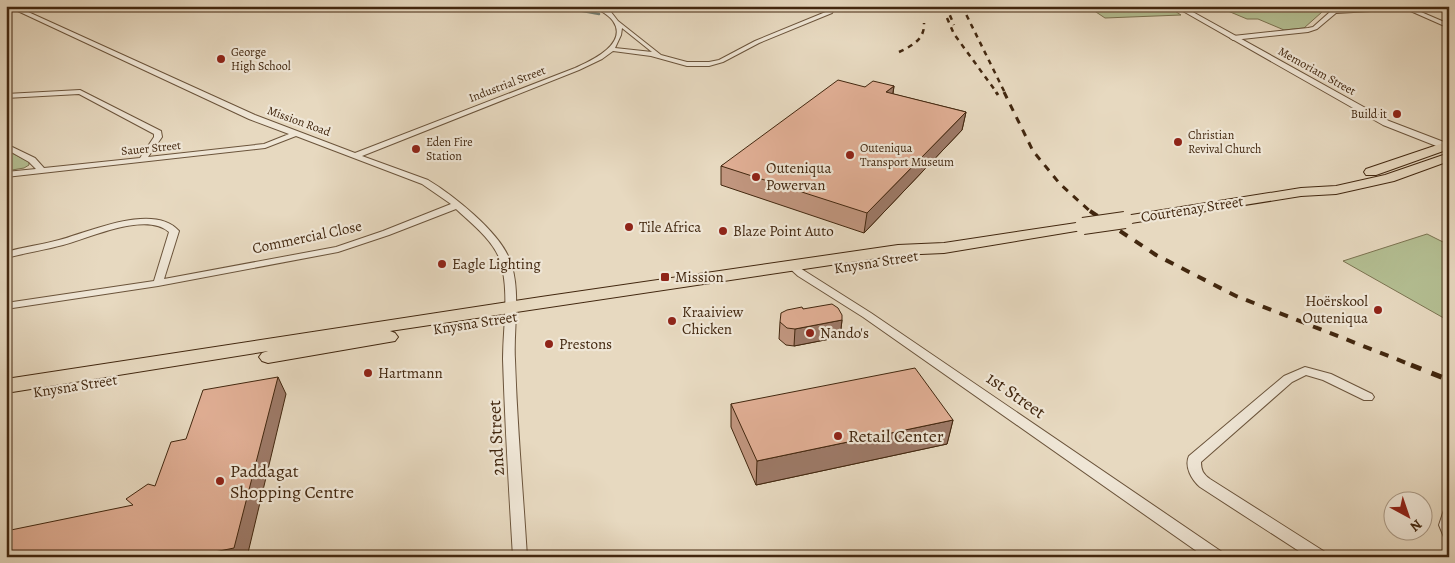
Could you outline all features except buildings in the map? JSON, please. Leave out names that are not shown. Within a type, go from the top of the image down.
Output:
[{"type":"highway","name":"Courtenay Street","points":[[1083,226],[1300,192],[1307,187],[1347,179],[1448,149]]},
{"type":"highway","name":"Knysna Street","points":[[6,386],[796,270],[898,250],[944,248],[1083,226]]},
{"type":"highway","name":"Knysna Street","points":[[6,397],[510,313]]},
{"type":"street","name":"Mission Road","points":[[10,6],[252,117],[430,184],[457,205],[495,244],[503,255],[507,268],[510,313]]},
{"type":"street","points":[[596,6],[612,16],[639,40],[664,57]]},
{"type":"street","points":[[617,22],[618,36],[611,49],[664,57],[687,64],[714,63],[756,42],[830,12],[833,6]]},
{"type":"street","name":"Memoriam Street","points":[[1177,6],[1386,123],[1448,149]]},
{"type":"street","points":[[1322,6],[1334,11],[1441,6]]},
{"type":"street","points":[[1403,7],[1449,26]]},
{"type":"street","points":[[1233,38],[1308,30],[1315,28],[1334,11]]},
{"type":"street","name":"Industrial Street","points":[[356,155],[577,69],[611,49]]},
{"type":"street","points":[[577,69],[611,57],[635,52]]},
{"type":"street","points":[[6,96],[67,91],[85,94],[158,133],[158,137],[142,160]]},
{"type":"street","name":"Sauer Street","points":[[6,175],[265,146],[296,133]]},
{"type":"street","points":[[6,146],[32,160],[42,171]]},
{"type":"street","name":"Commercial Close","points":[[6,306],[158,283],[338,249],[386,233],[457,205]]},
{"type":"street","points":[[6,255],[123,225],[149,221],[162,222],[170,225],[174,231],[158,283]]},
{"type":"street","name":"1st Street","points":[[796,270],[875,320],[1217,557]]},
{"type":"street","name":"2nd Street","points":[[510,313],[509,358],[520,557]]},
{"type":"street","points":[[1320,557],[1205,484],[1198,478],[1194,468],[1194,460],[1288,379],[1305,371],[1327,377],[1368,397]]},
{"type":"street","points":[[1449,514],[1446,525],[1449,534]]},
{"type":"green space","points":[[1087,6],[1167,6],[1181,15],[1105,18]]},
{"type":"green space","points":[[1216,6],[1314,6],[1322,12],[1304,28],[1284,30],[1258,19],[1247,19]]},
{"type":"green space","points":[[6,150],[29,162],[29,165],[24,168],[6,171]]},
{"type":"green space","points":[[1427,234],[1449,245],[1449,321],[1343,261]]},
{"type":"waterway","points":[[556,6],[599,14]]},
{"type":"railway","points":[[946,6],[954,25]]},
{"type":"railway","points":[[962,6],[1005,93]]},
{"type":"railway","points":[[947,18],[954,34],[997,93]]},
{"type":"railway","points":[[899,52],[920,38],[924,29],[924,23]]},
{"type":"railway","points":[[1004,92],[1033,151],[1060,184],[1092,213]]},
{"type":"railway","points":[[1090,211],[1156,255],[1236,296],[1414,366]]},
{"type":"railway","points":[[1411,365],[1449,380]]},
{"type":"place","name":"George High School","points":[[221,59]]},
{"type":"place","name":"Build it","points":[[1397,114]]},
{"type":"place","name":"Christian Revival Church","points":[[1178,142]]},
{"type":"place","name":"Eden Fire Station","points":[[416,149]]},
{"type":"place","name":"Outeniqua Transport Museum","points":[[850,155]]},
{"type":"place","name":"Outeniqua Powervan","points":[[756,177]]},
{"type":"place","name":"Tile Africa","points":[[629,227]]},
{"type":"place","name":"Blaze Point Auto","points":[[723,231]]},
{"type":"place","name":"Eagle Lighting","points":[[442,264]]},
{"type":"place","name":"Mission","points":[[665,277]]},
{"type":"place","name":"Hoërskool Outeniqua","points":[[1378,310]]},
{"type":"place","name":"Kraaiview Chicken","points":[[672,321]]},
{"type":"place","name":"Nando's","points":[[810,333]]},
{"type":"place","name":"Prestons","points":[[549,344]]},
{"type":"place","name":"Hartmann","points":[[368,373]]},
{"type":"place","name":"Retail Center","points":[[838,436]]},
{"type":"place","name":"Paddagat Shopping Centre","points":[[220,481]]}]
